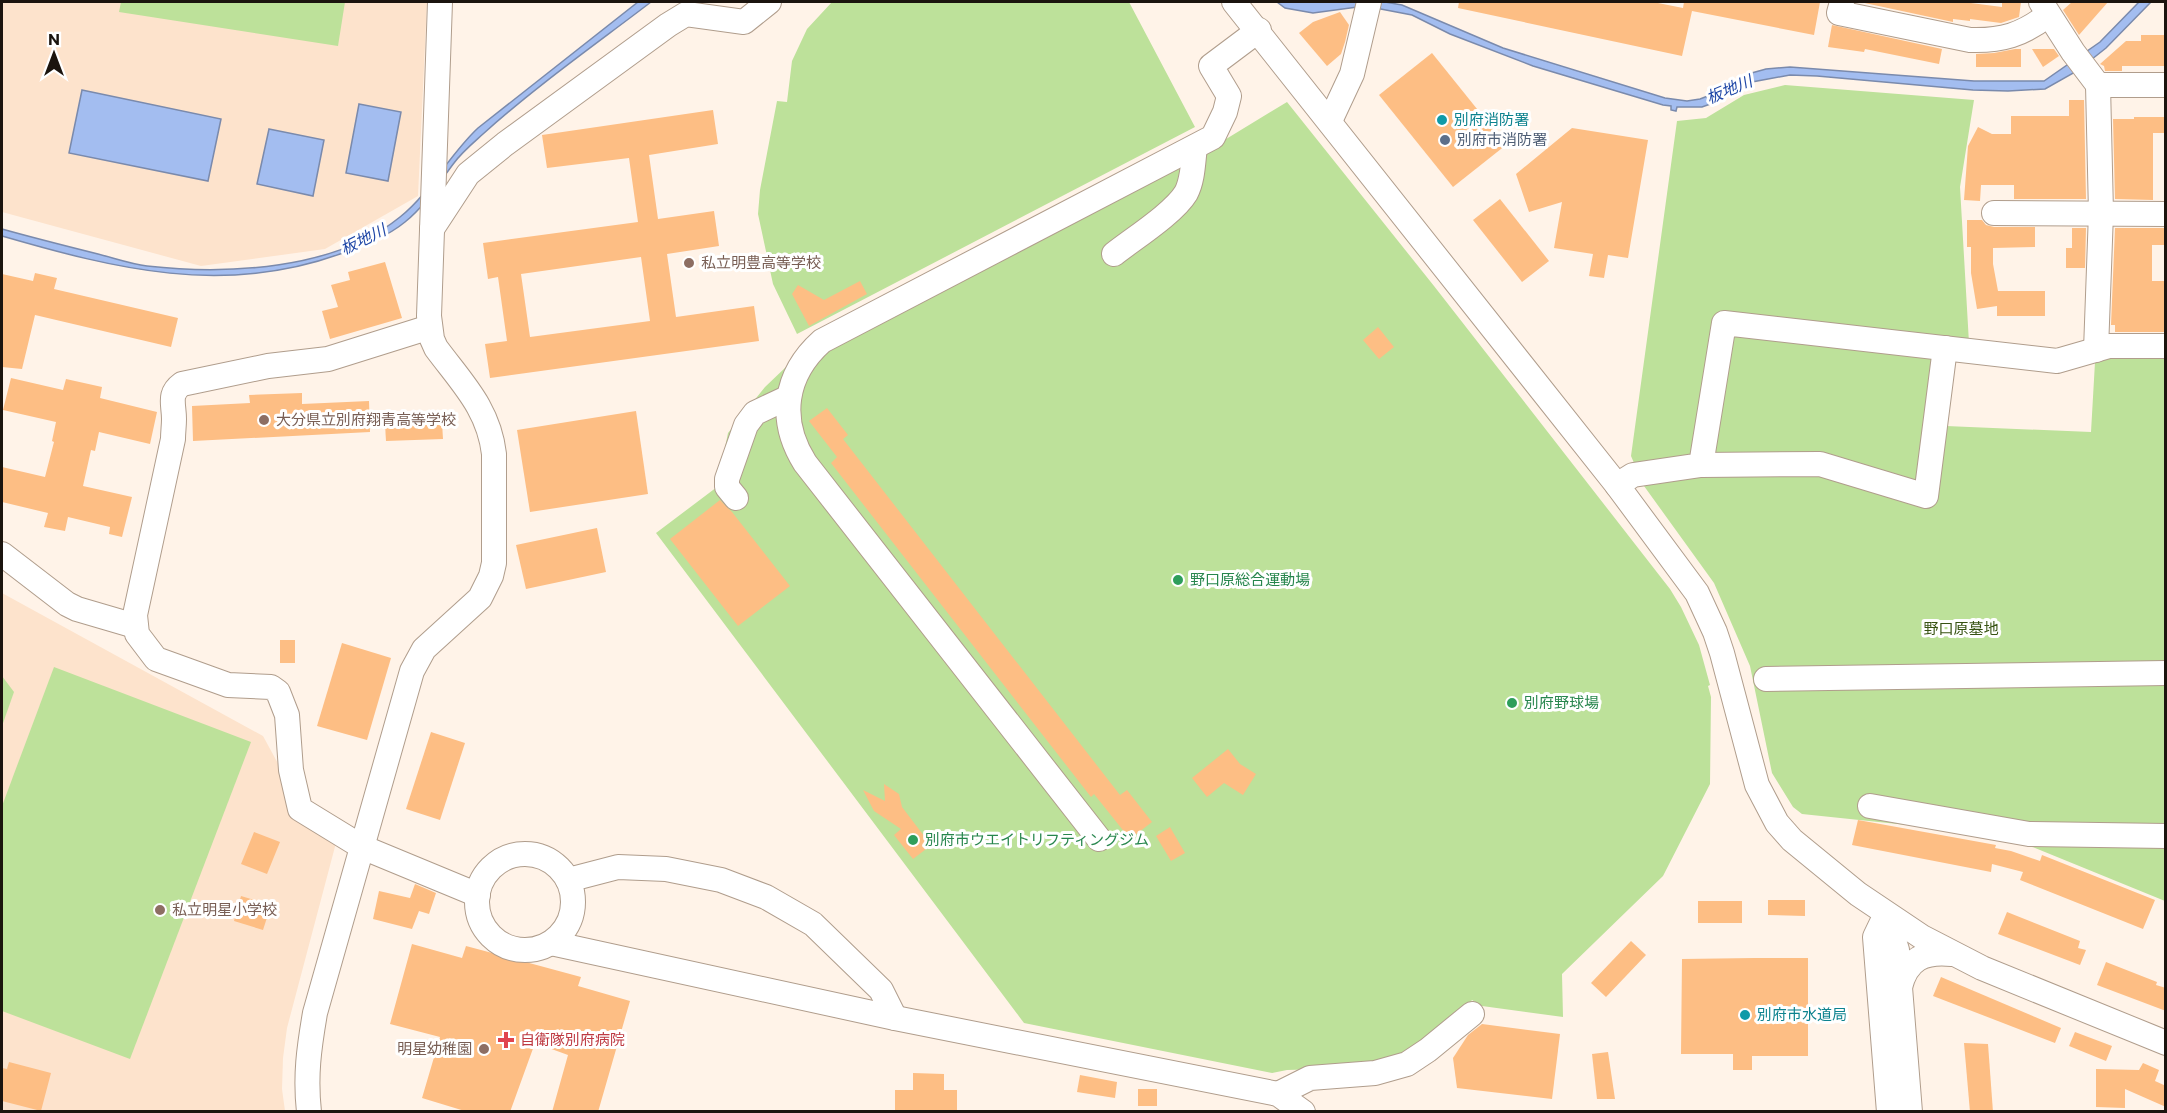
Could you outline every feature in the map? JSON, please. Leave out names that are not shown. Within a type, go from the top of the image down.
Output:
[{"type":"street","points":[[309,1112],[307,1056],[315,1013],[415,663],[433,640],[480,598],[493,570],[494,454],[490,428],[476,401],[436,348],[430,327],[440,2]]},
{"type":"street","points":[[432,229],[468,174],[505,144],[668,25],[686,14],[744,22],[769,2]]},
{"type":"street","points":[[1234,2],[1259,30],[1617,485],[1692,586],[1706,611],[1722,653],[1754,776],[1771,813],[1784,832],[1808,855],[1886,914],[1952,954],[2060,1001],[2166,1043]]},
{"type":"street","points":[[1330,121],[1352,74],[1369,2]]},
{"type":"street","points":[[1842,2],[1839,13],[1970,40],[1989,41],[2010,38],[2034,26],[2044,8],[2095,81],[2102,213],[2096,350]]},
{"type":"street","points":[[1099,839],[805,463],[792,438],[789,424],[789,397],[796,371],[822,340],[1214,137],[1229,96],[1211,66],[1259,30]]},
{"type":"street","points":[[2095,81],[2166,85]]},
{"type":"street","points":[[1114,254],[1178,204],[1190,182],[1195,147]]},
{"type":"street","points":[[1994,213],[2166,214]]},
{"type":"street","points":[[1701,465],[1724,323],[2057,361],[2109,346],[2166,346]]},
{"type":"street","points":[[430,327],[328,359],[268,366],[182,384],[177,388],[172,398],[173,439],[135,615],[135,626],[137,634],[156,658],[228,685],[271,687],[278,692],[287,715],[291,770],[300,809],[362,847],[478,895]]},
{"type":"street","points":[[1617,485],[1633,475],[1701,465],[1820,464],[1926,496],[1945,348]]},
{"type":"street","points":[[736,498],[727,487],[727,479],[746,424],[755,413],[789,397]]},
{"type":"street","points":[[2,554],[67,604],[135,626]]},
{"type":"street","points":[[1766,679],[2166,673]]},
{"type":"street","points":[[1870,806],[2028,834],[2166,836]]},
{"type":"street","points":[[528,855],[544,858],[557,867],[568,880],[573,893],[573,907],[570,921],[551,943],[536,949],[520,950],[504,945],[490,936],[481,922],[477,906],[478,895],[485,875],[497,864],[512,856],[528,855]]},
{"type":"street","points":[[568,880],[618,867],[666,869],[721,880],[766,897],[813,924],[881,990],[895,1018]]},
{"type":"street","points":[[1886,914],[1897,951],[1910,1112]]},
{"type":"street","points":[[1886,914],[1875,937],[1889,1112]]},
{"type":"street","points":[[551,943],[895,1018],[1278,1094],[1303,1112]]},
{"type":"street","points":[[1900,987],[1906,970],[1923,956],[1940,953],[1952,954]]},
{"type":"street","points":[[1278,1094],[1310,1078],[1375,1073],[1407,1064],[1472,1014]]},
{"type":"shaded area","points":[[2,2],[427,2],[418,196],[325,249],[201,266],[2,212]]},
{"type":"shaded area","name":"私立明星小学校","points":[[2,593],[263,736],[300,804],[341,824],[287,1028],[282,1089],[285,1111],[2,1111]]},
{"type":"green space","points":[[121,2],[345,2],[338,46],[119,12]]},
{"type":"green space","points":[[832,2],[1129,2],[1195,127],[797,334],[773,284],[758,214],[760,190],[777,101],[787,102],[792,61],[807,29]]},
{"type":"green space","name":"野口原墓地","points":[[1785,85],[1974,100],[1960,187],[1969,343],[1952,350],[1946,426],[2091,432],[2095,362],[2109,354],[2165,354],[2165,901],[2003,835],[1802,814],[1793,807],[1772,773],[1750,666],[1714,583],[1644,486],[1631,456],[1677,121],[1706,118],[1744,95]]},
{"type":"green space","name":"野口原総合運動場","points":[[1287,102],[1434,286],[1670,589],[1699,645],[1710,685],[1708,686],[1711,697],[1710,784],[1663,876],[1562,974],[1563,1017],[1482,1006],[1472,1000],[1460,1015],[1412,1051],[1354,1068],[1287,1070],[1272,1073],[1024,1023],[656,533],[717,487],[728,433],[765,387],[809,345],[1213,147]]},
{"type":"green space","points":[[54,667],[251,742],[130,1059],[2,1011],[2,806]]},
{"type":"green space","points":[[2,676],[14,692],[2,726]]},
{"type":"water","points":[[638,2],[651,2],[545,83],[475,141],[457,159],[426,201],[405,222],[382,237],[340,254],[297,267],[254,274],[170,273],[86,259],[2,236],[2,229],[135,264],[178,269],[211,270],[279,265],[344,248],[374,235],[400,217],[421,196],[478,128]]},
{"type":"water","name":"板地川","points":[[1277,2],[1385,2],[1402,5],[1503,48],[1665,98],[1687,101],[1713,94],[1748,74],[1766,69],[1790,67],[1974,81],[2044,81],[2100,42],[2139,2],[2151,2],[2106,48],[2077,71],[2045,89],[1973,90],[1790,75],[1752,82],[1716,102],[1702,107],[1677,107],[1676,111],[1671,110],[1671,106],[1533,66],[1450,34],[1412,15],[1365,6],[1313,13],[1285,8]]},
{"type":"water","points":[[82,90],[221,119],[208,181],[69,153]]},
{"type":"water","points":[[359,104],[401,112],[388,181],[346,173]]},
{"type":"water","points":[[269,129],[324,140],[313,196],[257,184]]},
{"type":"building","points":[[1459,2],[1653,2],[1683,8],[1684,2],[1820,2],[1814,35],[1692,11],[1682,56],[1458,8]]},
{"type":"building","points":[[1860,2],[1963,2],[2002,7],[2002,2],[2021,2],[2019,17],[2001,23],[1970,19],[1970,21],[1953,19],[1953,22]]},
{"type":"building","points":[[2072,2],[2108,2],[2079,35],[2063,10]]},
{"type":"building","points":[[1340,12],[1349,25],[1345,42],[1341,54],[1327,66],[1299,33],[1313,22]]},
{"type":"building","points":[[1832,25],[1942,49],[1939,64],[1865,49],[1864,52],[1828,47]]},
{"type":"building","points":[[2141,35],[2166,35],[2166,66],[2122,66],[2122,71],[2105,71],[2104,66],[2100,64],[2126,41],[2141,41]]},
{"type":"building","points":[[2021,49],[2021,67],[1976,67],[1976,54]]},
{"type":"building","points":[[2032,49],[2054,49],[2059,56],[2043,67]]},
{"type":"building","name":"別府消防署","points":[[1432,53],[1506,145],[1453,187],[1379,95]]},
{"type":"building","points":[[2069,100],[2084,100],[2086,199],[2014,199],[2014,185],[1981,185],[1980,201],[1964,200],[1968,146],[1978,127],[1992,134],[2011,134],[2011,116],[2069,116]]},
{"type":"building","points":[[713,110],[718,144],[649,155],[658,219],[714,211],[719,246],[667,254],[676,317],[754,306],[759,341],[490,378],[485,344],[507,341],[498,277],[488,279],[483,243],[638,222],[629,158],[547,168],[542,135]],"holes":[[[641,257],[650,321],[530,337],[521,274]]]},
{"type":"building","points":[[2134,117],[2166,117],[2166,133],[2153,133],[2153,200],[2115,199],[2113,119],[2134,119]]},
{"type":"building","points":[[1572,128],[1648,140],[1628,258],[1608,255],[1604,278],[1589,276],[1593,254],[1554,248],[1562,202],[1529,212],[1516,174]]},
{"type":"building","points":[[1500,199],[1549,261],[1522,282],[1473,220]]},
{"type":"building","points":[[1967,220],[1982,220],[1986,225],[1994,227],[2035,227],[2035,247],[1993,248],[1993,264],[1998,291],[2045,291],[2045,316],[1997,316],[1997,306],[1977,309],[1971,273],[1971,247],[1967,247]]},
{"type":"building","points":[[2072,228],[2086,228],[2085,268],[2066,268],[2066,248],[2072,248]]},
{"type":"building","points":[[2115,228],[2166,228],[2166,245],[2152,245],[2152,281],[2166,281],[2166,332],[2115,332],[2115,325],[2111,325]]},
{"type":"building","points":[[385,262],[402,318],[330,339],[322,311],[338,307],[331,285],[350,280],[348,272]]},
{"type":"building","points":[[35,273],[57,278],[54,289],[178,318],[171,347],[35,315],[22,369],[2,367],[2,274],[33,281]]},
{"type":"building","points":[[860,281],[867,294],[809,326],[792,294],[798,285],[824,300]]},
{"type":"building","points":[[1378,327],[1394,347],[1379,359],[1363,340]]},
{"type":"building","points":[[11,378],[63,390],[66,379],[102,387],[100,398],[157,412],[150,444],[99,432],[95,451],[91,450],[83,486],[132,497],[122,537],[109,534],[110,527],[68,517],[65,531],[44,527],[48,513],[2,502],[2,467],[45,477],[54,442],[52,441],[56,422],[3,410]]},
{"type":"building","points":[[302,393],[302,404],[369,401],[370,432],[193,441],[192,406],[250,403],[249,395]]},
{"type":"building","points":[[827,408],[848,435],[843,439],[1120,795],[1127,790],[1152,822],[1130,839],[1094,794],[1091,797],[831,463],[837,457],[809,421]]},
{"type":"building","points":[[636,411],[648,494],[530,512],[517,430]]},
{"type":"building","points":[[442,422],[443,439],[386,441],[385,424]]},
{"type":"building","points":[[720,500],[790,586],[738,626],[670,539]]},
{"type":"building","points":[[597,528],[606,572],[526,589],[516,545]]},
{"type":"building","points":[[280,640],[295,640],[295,663],[280,663]]},
{"type":"building","points":[[342,643],[391,658],[367,740],[317,726]]},
{"type":"building","points":[[431,732],[465,743],[440,820],[406,809]]},
{"type":"building","points":[[1228,749],[1240,764],[1256,774],[1243,795],[1224,783],[1207,797],[1192,778]]},
{"type":"building","points":[[884,784],[899,794],[902,807],[934,849],[930,846],[913,859],[894,835],[901,829],[874,811],[863,790],[885,801]]},
{"type":"building","points":[[1858,820],[1996,845],[1995,848],[2040,861],[2042,855],[2155,900],[2143,929],[2020,880],[2023,872],[1992,864],[1991,872],[1852,845]]},
{"type":"building","points":[[1170,827],[1185,853],[1171,861],[1156,836]]},
{"type":"building","points":[[254,832],[280,842],[267,874],[241,864]]},
{"type":"building","points":[[415,884],[436,893],[429,914],[419,911],[412,929],[373,919],[379,891],[410,898]]},
{"type":"building","points":[[241,896],[271,905],[263,930],[234,921]]},
{"type":"building","points":[[1768,900],[1805,900],[1805,916],[1768,915]]},
{"type":"building","points":[[1698,901],[1742,901],[1742,923],[1698,923]]},
{"type":"building","points":[[2007,912],[2080,941],[2078,948],[2086,950],[2080,965],[1998,934]]},
{"type":"building","points":[[1631,941],[1646,955],[1606,997],[1591,983]]},
{"type":"building","points":[[412,944],[462,958],[466,946],[581,977],[578,986],[630,1001],[598,1112],[552,1112],[568,1055],[535,1043],[510,1112],[468,1112],[422,1098],[440,1037],[390,1024]]},
{"type":"building","name":"別府市水道局","points":[[1808,958],[1808,1056],[1752,1056],[1752,1070],[1733,1070],[1733,1054],[1681,1054],[1682,959]]},
{"type":"building","points":[[2106,962],[2157,982],[2156,985],[2166,988],[2166,1011],[2097,985]]},
{"type":"building","points":[[1941,977],[2061,1028],[2055,1043],[1933,996]]},
{"type":"building","points":[[1482,1024],[1560,1034],[1552,1099],[1457,1088],[1453,1058],[1468,1035]]},
{"type":"building","points":[[2075,1032],[2112,1046],[2106,1061],[2069,1046]]},
{"type":"building","points":[[1964,1043],[1988,1044],[1993,1112],[1970,1112]]},
{"type":"building","points":[[1608,1052],[1615,1099],[1597,1099],[1592,1054]]},
{"type":"building","points":[[9,1062],[51,1073],[41,1111],[2,1101],[2,1068],[7,1069]]},
{"type":"building","points":[[2143,1063],[2159,1070],[2155,1081],[2166,1086],[2166,1107],[2125,1089],[2125,1108],[2096,1107],[2096,1069],[2139,1070]]},
{"type":"building","points":[[913,1073],[944,1074],[944,1090],[957,1090],[957,1112],[895,1112],[895,1090],[913,1090]]},
{"type":"building","points":[[1080,1075],[1117,1082],[1115,1098],[1077,1092]]},
{"type":"building","points":[[1138,1089],[1157,1089],[1157,1106],[1138,1106]]},
{"type":"place","name":"別府消防署","points":[[1442,120]]},
{"type":"place","name":"別府市消防署","points":[[1445,140]]},
{"type":"place","name":"私立明豊高等学校","points":[[689,263]]},
{"type":"place","name":"大分県立別府翔青高等学校","points":[[264,420]]},
{"type":"place","name":"野口原総合運動場","points":[[1178,580]]},
{"type":"place","name":"別府野球場","points":[[1512,703]]},
{"type":"place","name":"別府市ウエイトリフティングジム","points":[[913,840]]},
{"type":"place","name":"私立明星小学校","points":[[160,910]]},
{"type":"place","name":"別府市水道局","points":[[1745,1015]]},
{"type":"place","name":"自衛隊別府病院","points":[[506,1040]]},
{"type":"place","name":"明星幼稚園","points":[[484,1049]]}]
